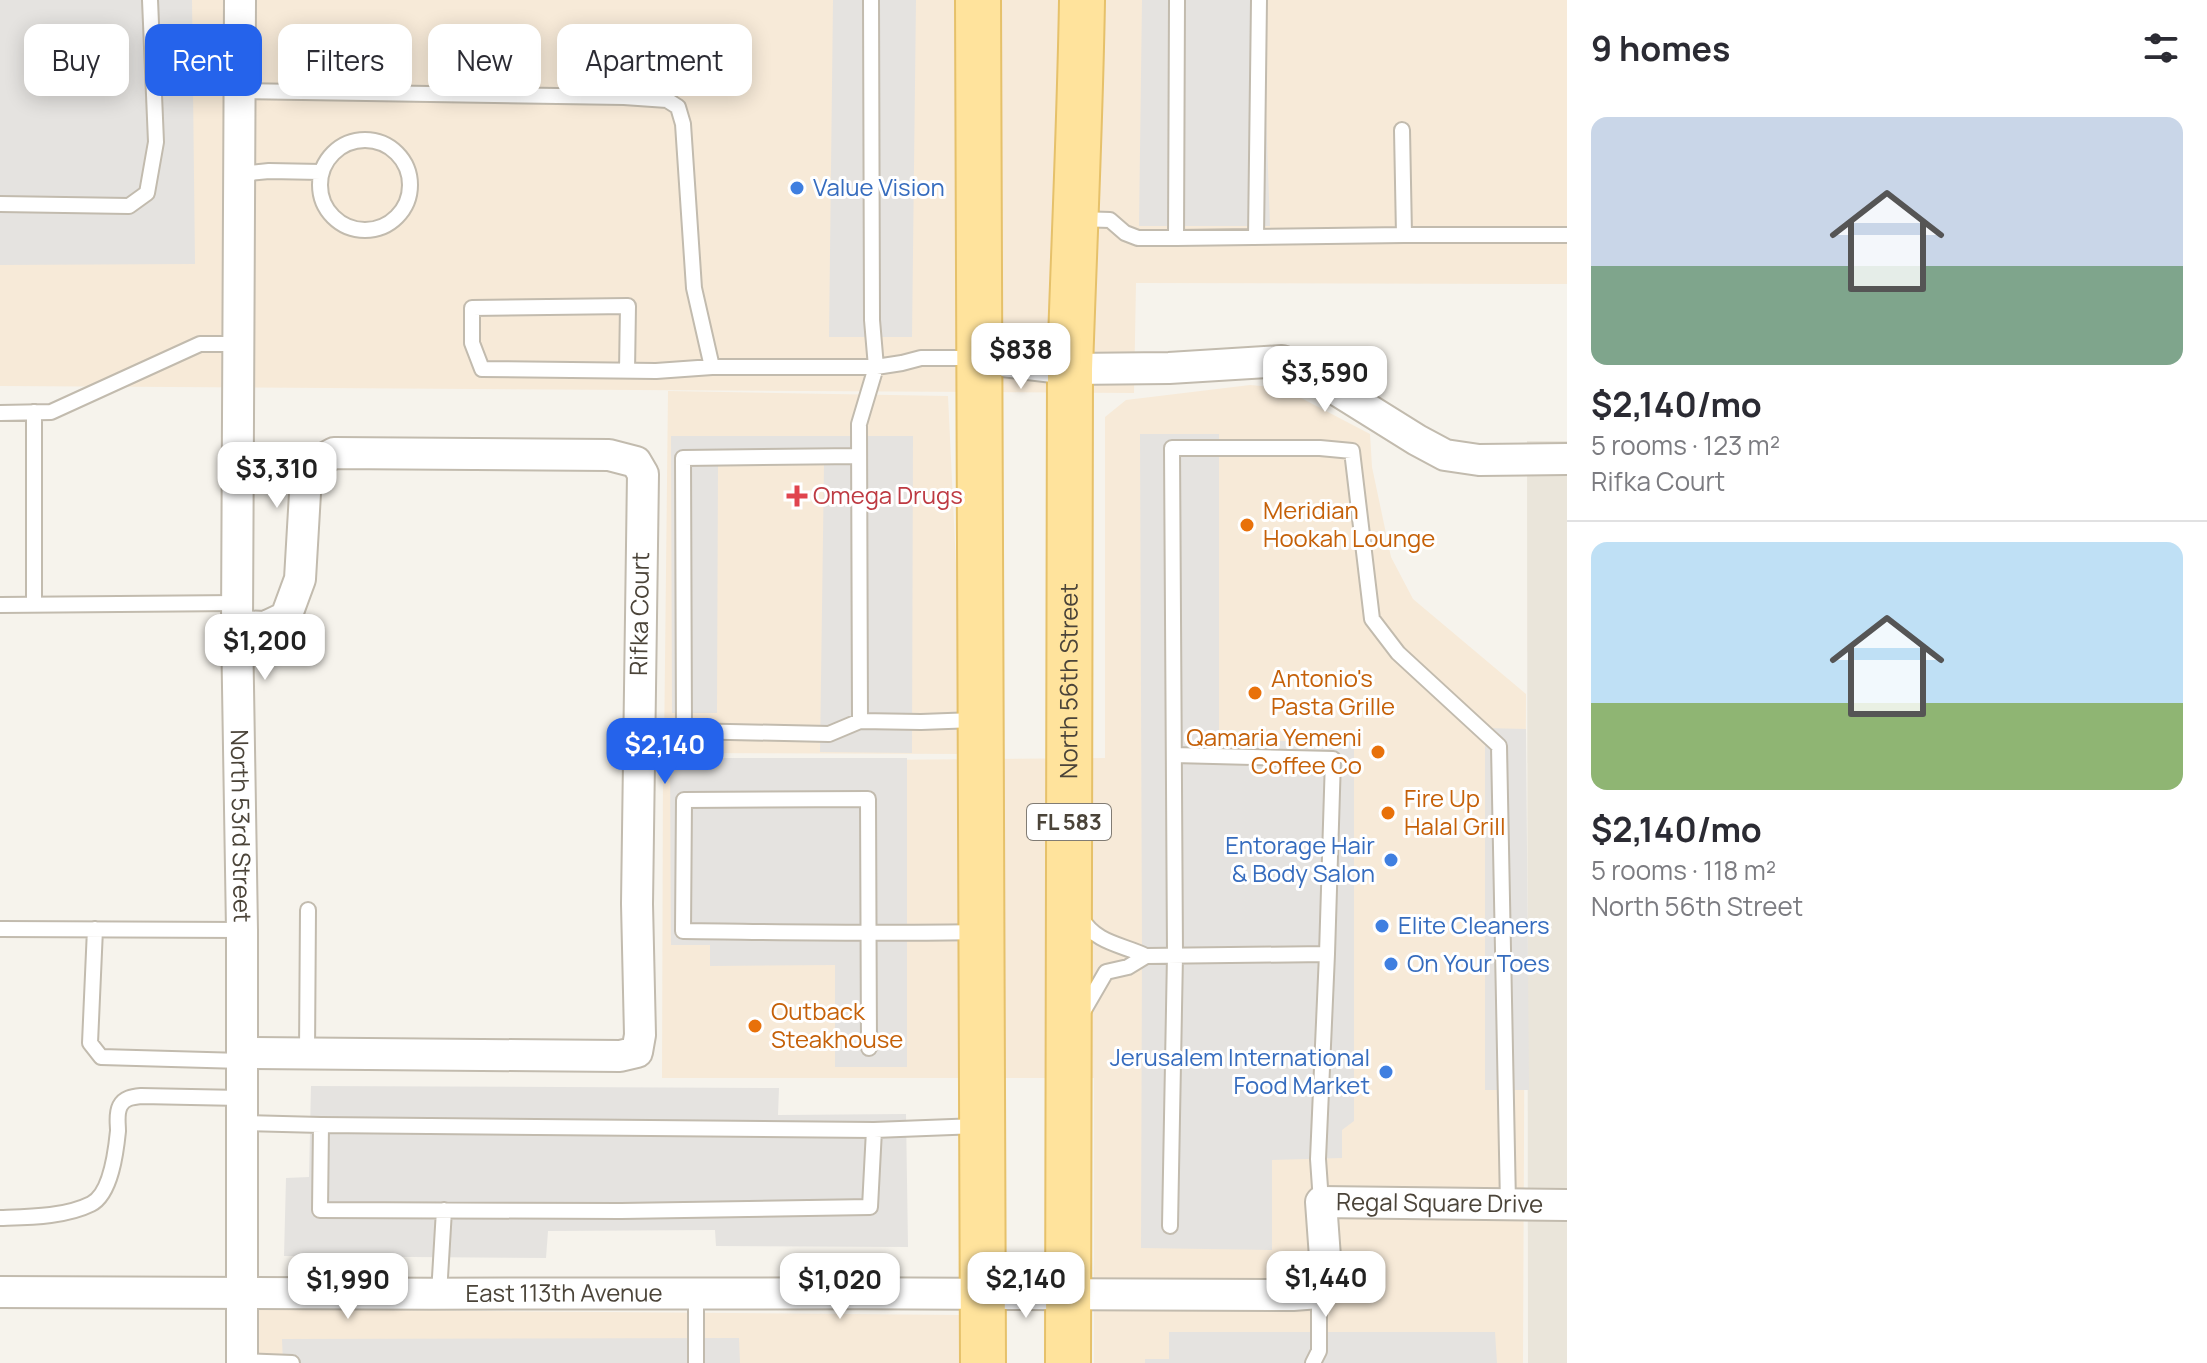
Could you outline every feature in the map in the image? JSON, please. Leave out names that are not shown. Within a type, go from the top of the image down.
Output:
[{"type":"main road","points":[[978,0],[983,1363]]},
{"type":"main road","name":"North 56th Street","points":[[1068,1363],[1070,369],[1080,141],[1082,0]]},
{"type":"street","name":"North 53rd Street","points":[[240,0],[240,24]]},
{"type":"street","name":"North 53rd Street","points":[[240,96],[237,615],[242,930],[242,1362]]},
{"type":"street","points":[[978,358],[1070,369],[1169,368],[1282,361],[1316,377],[1445,455],[1479,460],[1567,459]]},
{"type":"street","name":"Rifka Court","points":[[237,615],[265,627],[286,617],[300,579],[306,476],[316,463],[334,453],[609,455],[636,462],[643,474],[637,904],[640,1035],[637,1052],[620,1056],[307,1053],[242,1057]]},
{"type":"street","name":"Regal Square Drive","points":[[1319,1293],[1326,1271],[1321,1202],[1567,1205]]},
{"type":"street","name":"East 113th Avenue","points":[[0,1292],[243,1295],[1068,1292]]},
{"type":"street","points":[[1068,1292],[1319,1293]]},
{"type":"lane","points":[[0,204],[129,206],[147,193],[156,142],[150,0]]},
{"type":"lane","points":[[860,721],[859,424],[876,367],[872,320],[871,0]]},
{"type":"lane","points":[[1176,238],[1177,0]]},
{"type":"lane","points":[[1256,237],[1259,0]]},
{"type":"lane","points":[[262,91],[667,100],[678,107],[683,124],[694,288],[712,367]]},
{"type":"lane","points":[[1402,130],[1404,235]]},
{"type":"lane","points":[[369,141],[384,144],[405,165],[410,179],[409,194],[404,208],[394,220],[381,228],[352,229],[328,212],[321,198],[321,172],[341,147],[369,141]]},
{"type":"lane","points":[[240,174],[321,172]]},
{"type":"lane","points":[[1075,219],[1110,220],[1125,233],[1138,238],[1567,235]]},
{"type":"lane","points":[[627,371],[628,306],[472,308],[472,343],[482,369],[627,371],[656,371],[712,367],[876,367],[921,358],[978,358]]},
{"type":"lane","points":[[0,413],[51,412],[200,344],[240,344]]},
{"type":"lane","points":[[34,412],[34,604]]},
{"type":"lane","points":[[1170,1226],[1175,955],[1172,448],[1320,448],[1352,451],[1372,619],[1398,653],[1499,746],[1508,1204]]},
{"type":"lane","points":[[859,456],[683,458],[684,731],[829,734],[860,721],[980,720]]},
{"type":"lane","points":[[0,605],[34,604],[237,615]]},
{"type":"lane","points":[[1174,755],[1333,759],[1318,1159],[1321,1202]]},
{"type":"lane","points":[[869,1048],[869,933],[868,799],[684,800],[683,931],[869,933],[981,932]]},
{"type":"lane","points":[[1068,897],[1086,926],[1099,939],[1146,956],[1327,954]]},
{"type":"lane","points":[[307,1053],[308,910]]},
{"type":"lane","points":[[0,929],[242,930]]},
{"type":"lane","points":[[95,929],[90,1043],[101,1057],[242,1057]]},
{"type":"lane","points":[[1068,1074],[1085,1005],[1106,972],[1128,967],[1146,956]]},
{"type":"lane","points":[[0,1218],[58,1214],[93,1203],[106,1187],[113,1161],[120,1105],[127,1098],[141,1096],[321,1125],[874,1130],[982,1126]]},
{"type":"lane","points":[[321,1125],[320,1210],[621,1211],[870,1207],[874,1130]]},
{"type":"lane","points":[[439,1294],[444,1210]]},
{"type":"lane","points":[[1313,1363],[1319,1351],[1319,1293]]},
{"type":"lane","points":[[696,1294],[696,1363]]},
{"type":"lane","points":[[242,1362],[292,1363]]},
{"type":"shaded area","points":[[0,0],[1567,0],[1567,284],[1136,283],[1134,393],[0,386]]},
{"type":"shaded area","points":[[0,0],[192,0],[192,24],[145,24],[145,96],[193,96],[195,264],[0,265]]},
{"type":"shaded area","points":[[833,0],[916,0],[912,337],[829,337]]},
{"type":"shaded area","points":[[1142,0],[1262,0],[1270,226],[1139,226]]},
{"type":"shaded area","points":[[1250,385],[1282,388],[1370,434],[1372,467],[1391,557],[1413,599],[1526,694],[1523,1363],[1094,1363],[1094,1078],[662,1078],[663,762],[1105,758],[1105,417],[1126,400]]},
{"type":"shaded area","points":[[668,391],[948,396],[965,754],[664,753]]},
{"type":"shaded area","points":[[1140,434],[1219,434],[1219,740],[1354,742],[1354,1121],[1342,1130],[1342,1158],[1272,1160],[1272,1250],[1141,1248]]},
{"type":"shaded area","points":[[671,436],[913,436],[912,753],[820,752],[824,464],[718,464],[717,713],[672,713]]},
{"type":"shaded area","points":[[1527,441],[1567,441],[1567,1363],[1528,1363]]},
{"type":"shaded area","points":[[1485,728],[1526,729],[1529,1090],[1485,1090]]},
{"type":"shaded area","points":[[670,758],[907,758],[907,1067],[835,1067],[835,965],[710,966],[710,945],[671,945]]},
{"type":"shaded area","points":[[311,1086],[779,1088],[778,1115],[906,1114],[908,1247],[716,1246],[715,1230],[548,1231],[546,1258],[284,1256],[286,1178],[309,1177]]},
{"type":"shaded area","points":[[253,1309],[959,1315],[959,1363],[255,1363]]},
{"type":"shaded area","points":[[1169,1332],[1495,1332],[1497,1363],[1145,1363],[1145,1359],[1169,1359]]},
{"type":"shaded area","points":[[739,1338],[740,1363],[283,1363],[282,1339]]},
{"type":"place","name":"Value Vision","points":[[797,188]]},
{"type":"place","name":"Omega Drugs","points":[[797,496]]},
{"type":"place","name":"Meridian Hookah Lounge","points":[[1247,525]]},
{"type":"place","name":"Antonio's Pasta Grille","points":[[1255,693]]},
{"type":"place","name":"Qamaria Yemeni Coffee Co","points":[[1378,752]]},
{"type":"place","name":"Fire Up Halal Grill","points":[[1388,813]]},
{"type":"place","name":"Entorage Hair & Body Salon","points":[[1391,860]]},
{"type":"place","name":"Elite Cleaners","points":[[1382,926]]},
{"type":"place","name":"On Your Toes","points":[[1391,964]]},
{"type":"place","name":"Outback Steakhouse","points":[[755,1026]]},
{"type":"place","name":"Jerusalem International Food Market","points":[[1386,1072]]}]
